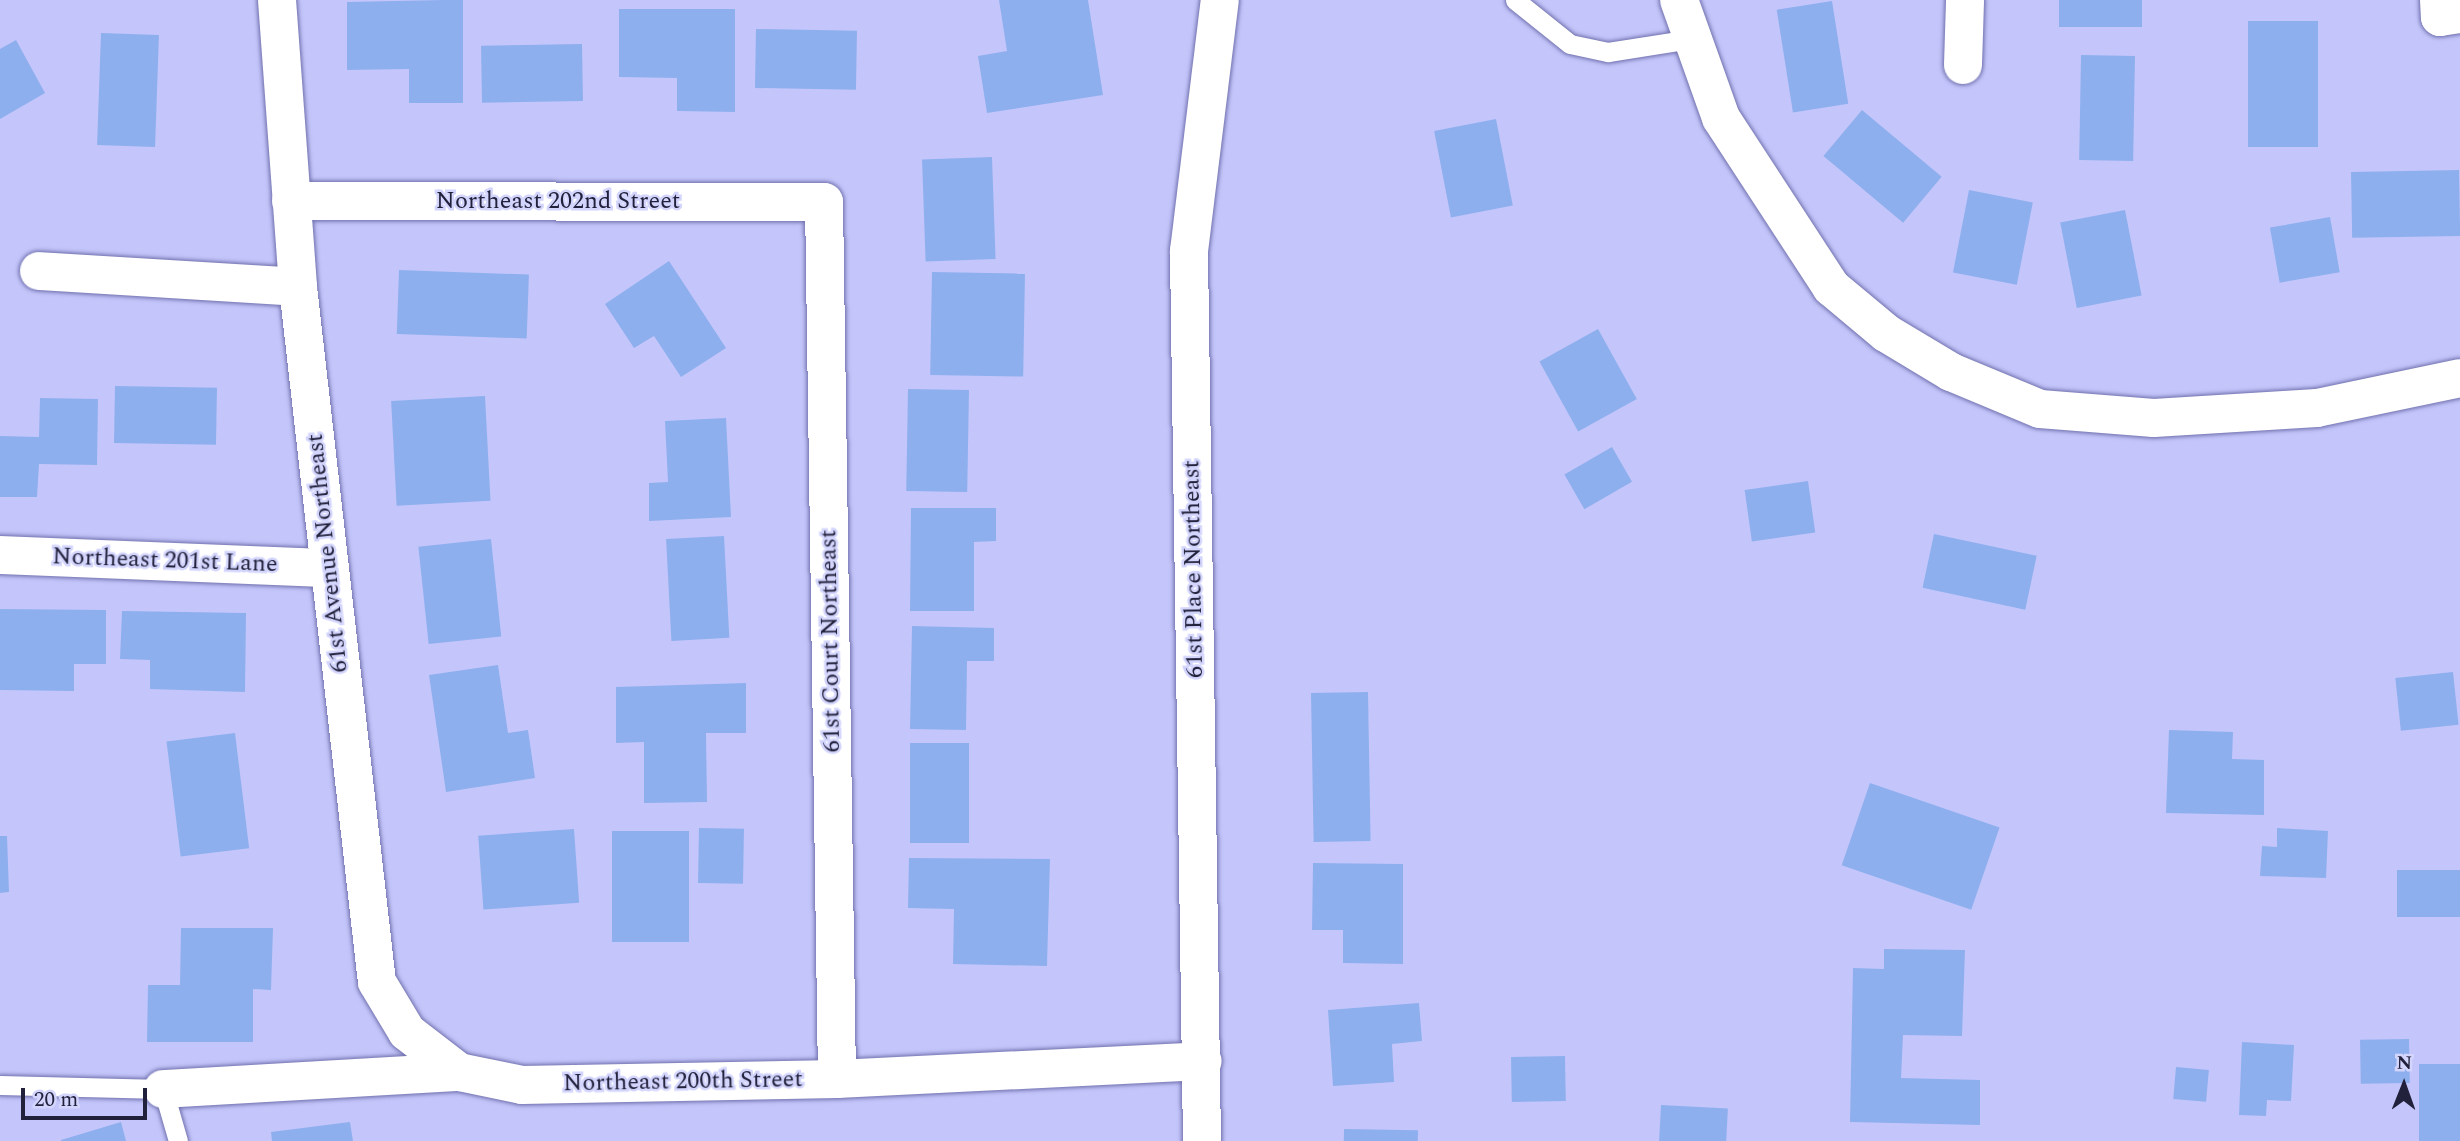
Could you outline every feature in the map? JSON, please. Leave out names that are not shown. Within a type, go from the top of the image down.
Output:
[{"type":"street","name":"61st Avenue Northeast","points":[[277,0],[298,287],[377,982],[407,1032],[459,1072]]},
{"type":"street","name":"61st Place Northeast","points":[[1202,1141],[1203,1061],[1189,251],[1220,0]]},
{"type":"street","points":[[1679,0],[1690,39],[1721,118],[1831,287],[1886,333],[1951,372],[2040,409],[2154,418],[2317,408],[2460,378]]},
{"type":"street","points":[[1963,65],[1965,0]]},
{"type":"street","name":"Northeast 202nd Street","points":[[291,201],[824,202]]},
{"type":"street","name":"61st Court Northeast","points":[[824,202],[837,1079]]},
{"type":"street","points":[[38,271],[298,287]]},
{"type":"street","name":"Northeast 201st Lane","points":[[0,555],[330,568]]},
{"type":"street","name":"Northeast 200th Street","points":[[163,1089],[459,1072],[522,1085],[837,1079],[1203,1061]]},
{"type":"lane","points":[[1515,0],[1570,44],[1608,52],[1690,39]]},
{"type":"lane","points":[[0,1084],[163,1089],[178,1141]]},
{"type":"building","points":[[463,0],[463,103],[409,103],[409,69],[347,70],[347,2]]},
{"type":"building","points":[[999,0],[1088,0],[1103,95],[987,113],[978,56],[1007,51]]},
{"type":"building","points":[[2059,0],[2142,0],[2142,27],[2059,27]]},
{"type":"building","points":[[1832,1],[1848,104],[1793,112],[1777,10]]},
{"type":"building","points":[[619,9],[735,9],[735,112],[677,111],[677,78],[619,77]]},
{"type":"building","points":[[2248,21],[2318,21],[2318,147],[2248,147]]},
{"type":"building","points":[[756,29],[857,31],[856,90],[755,88]]},
{"type":"building","points":[[101,33],[159,35],[155,147],[97,145]]},
{"type":"building","points":[[16,40],[45,93],[0,119],[0,49]]},
{"type":"building","points":[[582,44],[583,101],[482,103],[481,46]]},
{"type":"building","points":[[2081,55],[2135,56],[2133,161],[2079,160]]},
{"type":"building","points":[[1862,110],[1942,177],[1903,223],[1823,156]]},
{"type":"building","points":[[1496,119],[1513,205],[1451,217],[1434,131]]},
{"type":"building","points":[[992,157],[996,259],[926,261],[922,159]]},
{"type":"building","points":[[2459,170],[2460,236],[2352,238],[2351,172]]},
{"type":"building","points":[[1969,190],[2033,202],[2017,285],[1953,272]]},
{"type":"building","points":[[2125,210],[2142,295],[2077,308],[2060,223]]},
{"type":"building","points":[[2330,217],[2340,272],[2280,283],[2270,228]]},
{"type":"building","points":[[669,261],[726,348],[681,377],[654,336],[634,348],[605,304]]},
{"type":"building","points":[[399,270],[529,275],[527,338],[397,334]]},
{"type":"building","points":[[932,272],[1025,274],[1023,377],[930,375]]},
{"type":"building","points":[[1598,329],[1637,399],[1578,431],[1539,361]]},
{"type":"building","points":[[115,386],[217,388],[216,445],[114,443]]},
{"type":"building","points":[[908,389],[969,390],[967,492],[906,491]]},
{"type":"building","points":[[485,396],[490,501],[397,506],[391,401]]},
{"type":"building","points":[[40,398],[98,399],[97,465],[39,464],[37,497],[0,497],[0,436],[39,437]]},
{"type":"building","points":[[726,418],[731,517],[649,521],[649,483],[668,482],[665,421]]},
{"type":"building","points":[[1612,447],[1632,482],[1584,509],[1564,474]]},
{"type":"building","points":[[1808,481],[1815,532],[1752,541],[1745,490]]},
{"type":"building","points":[[911,508],[996,508],[996,541],[974,542],[974,611],[910,611]]},
{"type":"building","points":[[1934,534],[2037,556],[2025,610],[1923,588]]},
{"type":"building","points":[[724,536],[729,638],[671,641],[666,539]]},
{"type":"building","points":[[491,539],[501,636],[429,644],[418,547]]},
{"type":"building","points":[[0,609],[106,610],[106,664],[74,664],[74,691],[0,690]]},
{"type":"building","points":[[122,611],[246,613],[245,692],[150,689],[150,660],[120,659]]},
{"type":"building","points":[[912,626],[994,628],[994,661],[967,661],[966,730],[910,729]]},
{"type":"building","points":[[498,665],[508,733],[528,730],[535,778],[446,792],[429,675]]},
{"type":"building","points":[[2453,672],[2459,725],[2401,731],[2395,678]]},
{"type":"building","points":[[746,683],[746,733],[706,733],[707,802],[644,803],[644,742],[616,743],[616,687]]},
{"type":"building","points":[[1368,692],[1371,841],[1314,842],[1311,693]]},
{"type":"building","points":[[2169,730],[2233,732],[2232,759],[2264,760],[2264,815],[2166,813]]},
{"type":"building","points":[[235,733],[249,848],[181,857],[167,741]]},
{"type":"building","points":[[910,743],[969,743],[969,843],[910,843]]},
{"type":"building","points":[[1870,783],[2000,828],[1971,910],[1842,865]]},
{"type":"building","points":[[699,828],[744,829],[743,884],[698,883]]},
{"type":"building","points":[[2277,828],[2328,831],[2326,878],[2260,876],[2262,846],[2277,847]]},
{"type":"building","points":[[574,829],[579,903],[483,910],[478,836]]},
{"type":"building","points":[[612,831],[689,831],[689,942],[612,942]]},
{"type":"building","points":[[0,836],[7,836],[9,892],[0,893]]},
{"type":"building","points":[[909,858],[1050,859],[1047,966],[953,964],[954,909],[908,908]]},
{"type":"building","points":[[1313,863],[1403,864],[1403,964],[1343,963],[1343,930],[1312,930]]},
{"type":"building","points":[[2397,870],[2460,870],[2460,917],[2397,917]]},
{"type":"building","points":[[181,928],[273,928],[271,990],[253,989],[253,1042],[147,1042],[148,985],[180,985]]},
{"type":"building","points":[[1884,949],[1965,950],[1962,1036],[1903,1035],[1901,1078],[1980,1080],[1980,1125],[1850,1122],[1853,968],[1884,969]]},
{"type":"building","points":[[1419,1003],[1422,1041],[1392,1044],[1394,1082],[1333,1086],[1328,1010]]},
{"type":"building","points":[[2409,1039],[2410,1083],[2361,1084],[2360,1040]]},
{"type":"building","points":[[2242,1042],[2294,1045],[2291,1101],[2267,1100],[2266,1116],[2239,1115]]},
{"type":"building","points":[[1565,1056],[1566,1101],[1512,1102],[1511,1057]]},
{"type":"building","points":[[2419,1064],[2460,1064],[2460,1141],[2419,1141]]},
{"type":"building","points":[[2176,1067],[2209,1070],[2206,1102],[2173,1099]]},
{"type":"building","points":[[1661,1105],[1728,1109],[1726,1141],[1659,1141]]},
{"type":"building","points":[[121,1122],[126,1141],[61,1141],[61,1140]]},
{"type":"building","points":[[350,1122],[353,1141],[272,1141],[271,1132]]},
{"type":"building","points":[[1344,1129],[1418,1130],[1418,1141],[1344,1141]]}]
